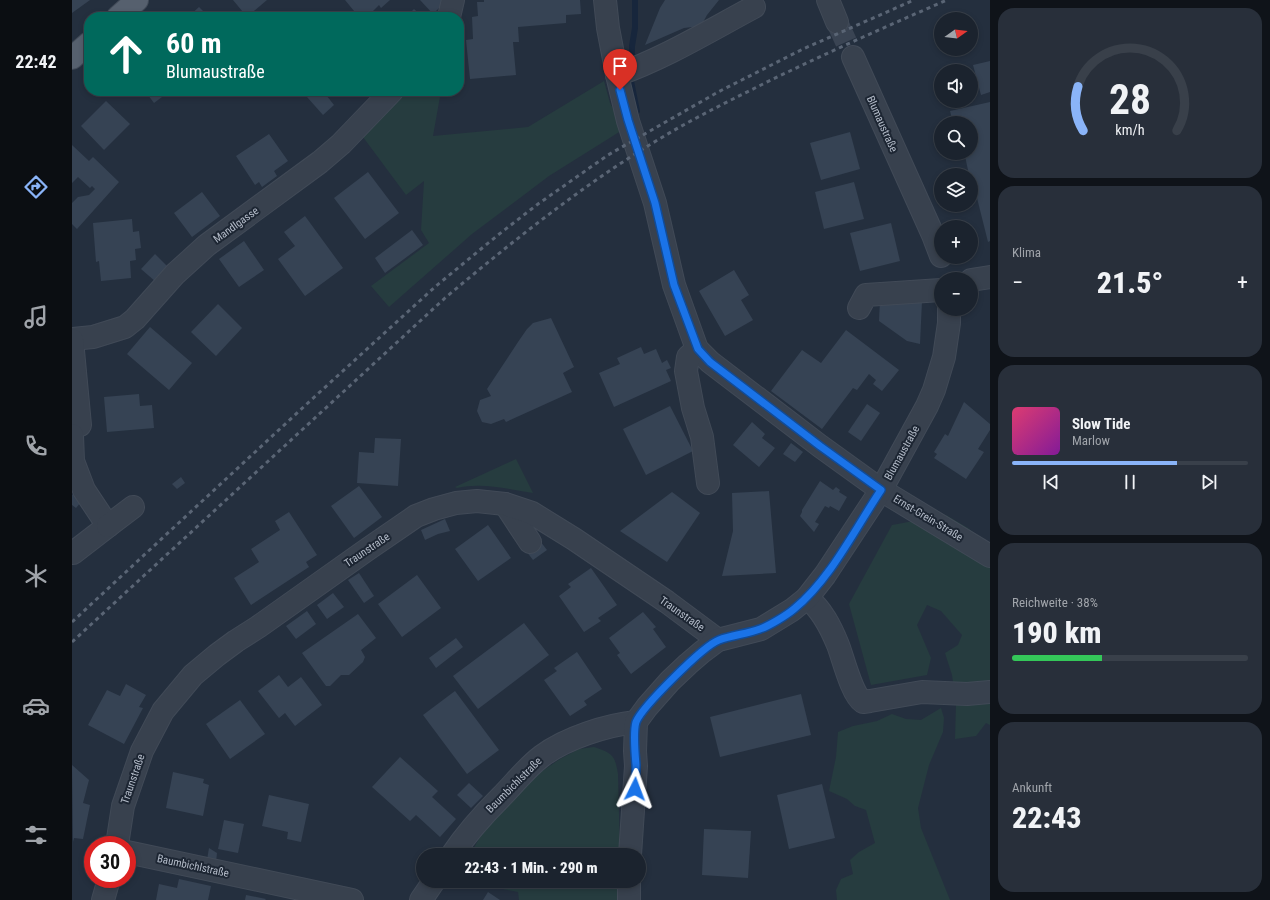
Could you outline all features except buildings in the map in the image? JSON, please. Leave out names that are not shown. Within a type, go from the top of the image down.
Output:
[{"type":"main road","points":[[124,12],[137,0]]},
{"type":"main road","points":[[72,58],[84,47]]},
{"type":"street","points":[[450,12],[453,0]]},
{"type":"street","name":"Ernst-Grein-Straße","points":[[606,0],[608,28],[628,120],[655,203],[674,285],[698,349],[710,362],[812,440],[881,490],[990,556]]},
{"type":"street","points":[[828,0],[837,22]]},
{"type":"street","points":[[619,74],[663,56],[754,7]]},
{"type":"street","name":"Blumaustraße","points":[[853,57],[934,237]]},
{"type":"street","name":"Mandlgasse","points":[[108,526],[84,490],[73,461],[77,392],[73,366],[72,340],[93,337],[125,327],[180,269],[207,245],[320,162],[341,144],[387,96]]},
{"type":"street","points":[[978,279],[990,277]]},
{"type":"street","points":[[859,308],[866,295],[934,290]]},
{"type":"street","name":"Blumaustraße","points":[[718,640],[761,629],[792,610],[807,598],[826,576],[881,490],[934,390],[944,357],[949,316]]},
{"type":"street","points":[[698,349],[688,357],[686,371],[693,408],[702,437],[708,483]]},
{"type":"street","name":"Traunstraße","points":[[118,836],[123,806],[142,751],[164,711],[185,684],[203,666],[236,641],[416,516],[434,508],[466,501],[477,501],[504,504],[532,514],[549,523],[667,602],[718,640]]},
{"type":"street","points":[[504,504],[530,542]]},
{"type":"street","points":[[72,553],[133,507]]},
{"type":"street","points":[[807,598],[824,617],[838,644],[856,694],[863,702],[922,692],[967,694],[990,692]]},
{"type":"street","points":[[630,848],[636,766],[636,722],[670,681],[688,664],[718,640]]},
{"type":"street","name":"Baumbichlstraße","points":[[457,848],[479,820],[524,772],[543,755],[562,744],[599,729],[636,722]]},
{"type":"street","name":"Baumbichlstraße","points":[[136,854],[352,900]]},
{"type":"street","points":[[103,900],[106,888]]},
{"type":"street","points":[[421,900],[429,888]]},
{"type":"street","points":[[629,888],[629,900]]},
{"type":"green space","points":[[604,81],[610,103],[624,129],[549,176],[472,234],[389,307],[371,286],[429,243],[421,230],[424,181],[406,195],[360,133],[398,96],[440,96],[433,136],[528,127]]},
{"type":"green space","points":[[516,459],[533,493],[485,486],[455,487]]},
{"type":"green space","points":[[946,515],[968,528],[990,546],[990,725],[986,723],[976,736],[955,739],[956,704],[952,675],[945,653],[958,645],[962,635],[941,611],[927,605],[917,625],[931,658],[927,675],[871,685],[849,604],[892,525]]},
{"type":"green space","points":[[941,708],[944,718],[943,732],[929,765],[918,808],[921,828],[950,900],[837,900],[836,890],[841,879],[853,874],[850,860],[859,852],[875,843],[866,810],[855,806],[847,799],[829,791],[836,757],[838,732],[853,726],[877,721],[892,714],[906,719],[921,720]]},
{"type":"green space","points":[[594,747],[605,751],[612,756],[616,763],[618,774],[620,848],[474,848],[481,835],[518,793],[538,774],[560,759],[579,749]]},
{"type":"green space","points":[[498,888],[620,888],[621,900],[519,900],[518,892]]},
{"type":"waterway","points":[[632,65],[632,46],[635,28],[635,0]]},
{"type":"waterway","points":[[631,75],[637,111]]},
{"type":"tunnel","points":[[837,22],[853,57]]},
{"type":"railway","points":[[72,622],[436,286],[538,204],[608,155],[718,92],[803,49],[914,0]]},
{"type":"railway","points":[[72,642],[445,298],[523,234],[604,174],[673,131],[763,84],[947,0]]},
{"type":"route","points":[[620,90],[628,120],[655,203],[674,285],[692,337],[698,349],[710,362],[812,440],[881,490],[826,576],[807,598],[792,610],[761,629],[718,640],[688,664],[670,681],[647,707],[636,722],[635,789]]}]
